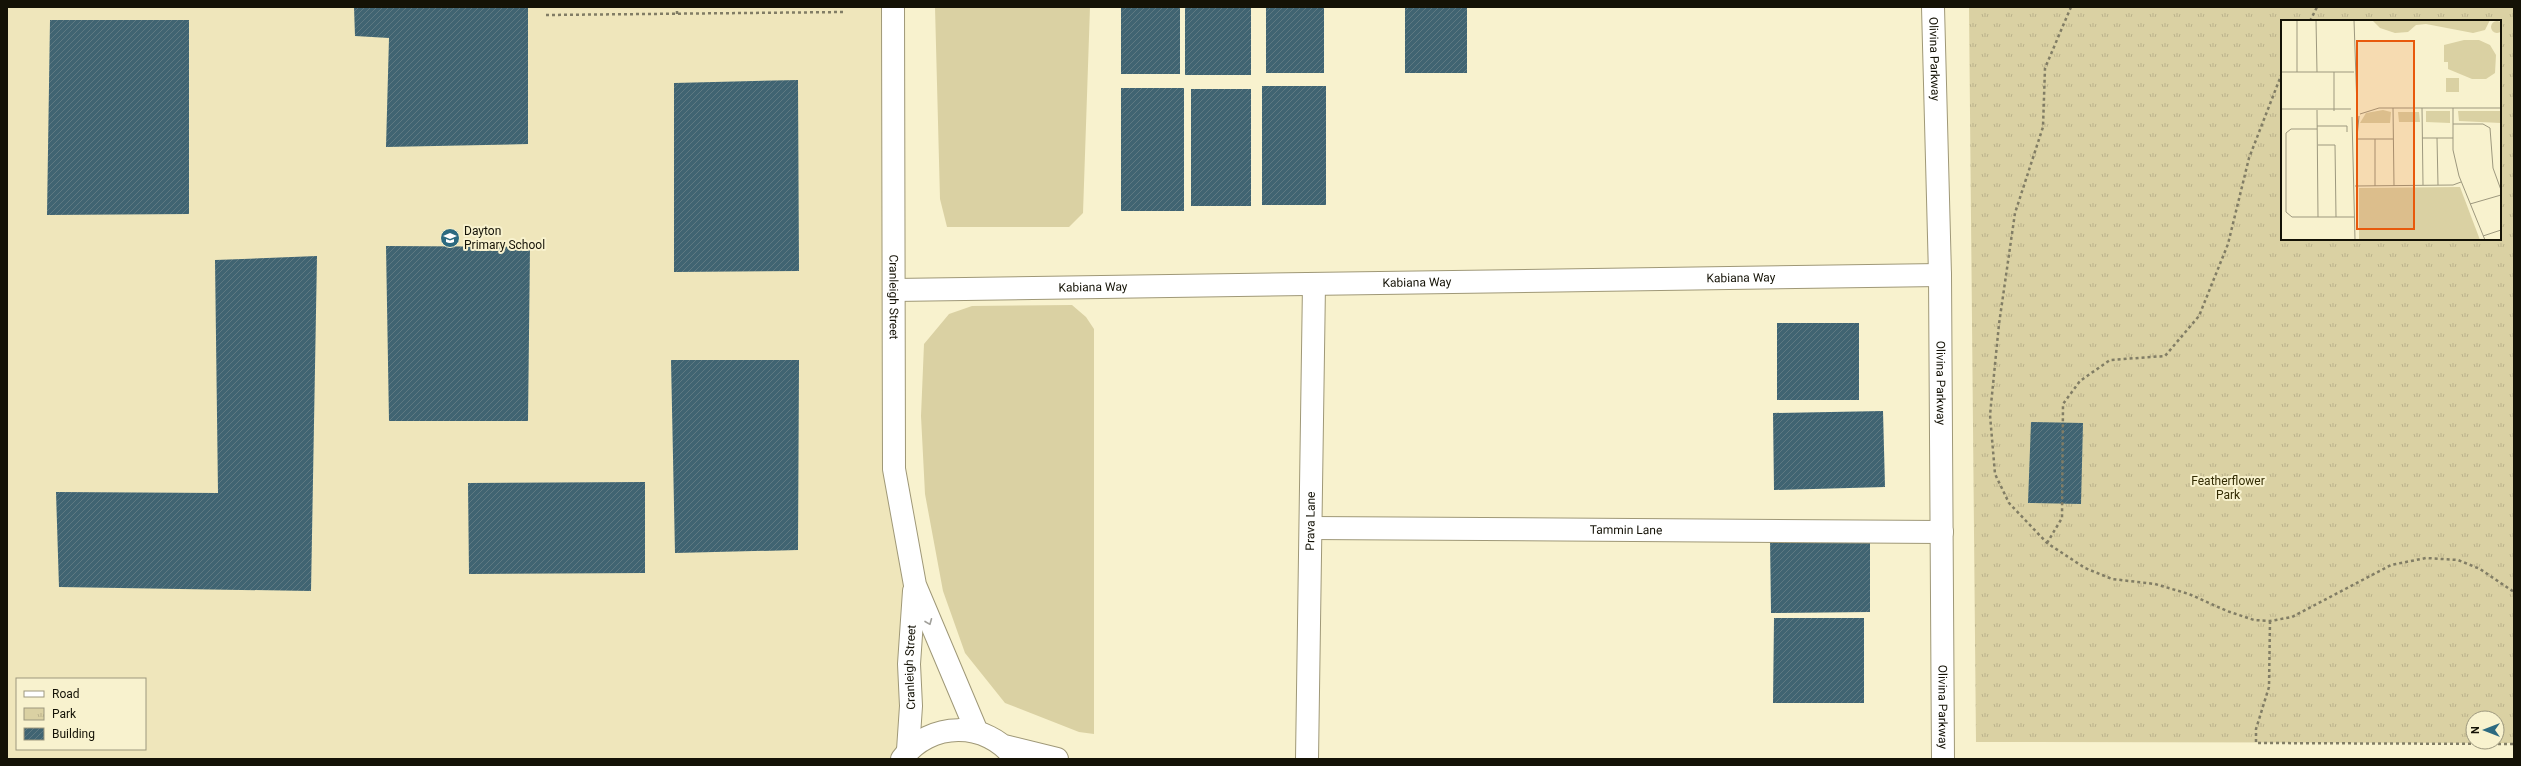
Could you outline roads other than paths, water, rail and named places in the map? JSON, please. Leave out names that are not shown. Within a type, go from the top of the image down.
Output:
[{"type":"street","name":"Cranleigh Street","points":[[893,7],[894,469],[915,585],[977,732]]},
{"type":"street","name":"Olivina Parkway","points":[[1933,7],[1940,275],[1943,759]]},
{"type":"street","name":"Kabiana Way","points":[[894,290],[1940,275]]},
{"type":"street","name":"Prava Lane","points":[[1307,759],[1314,284]]},
{"type":"street","name":"Tammin Lane","points":[[1311,528],[1942,532]]},
{"type":"street","name":"Cranleigh Street","points":[[905,754],[911,706],[909,664],[915,585]]},
{"type":"street","points":[[905,754],[920,740],[948,730],[977,732],[1010,752],[1057,759]]},
{"type":"place","name":"Dayton Primary School","points":[[450,238]]},
{"type":"park label","name":"Featherflower Park","points":[[2228,488]]}]
